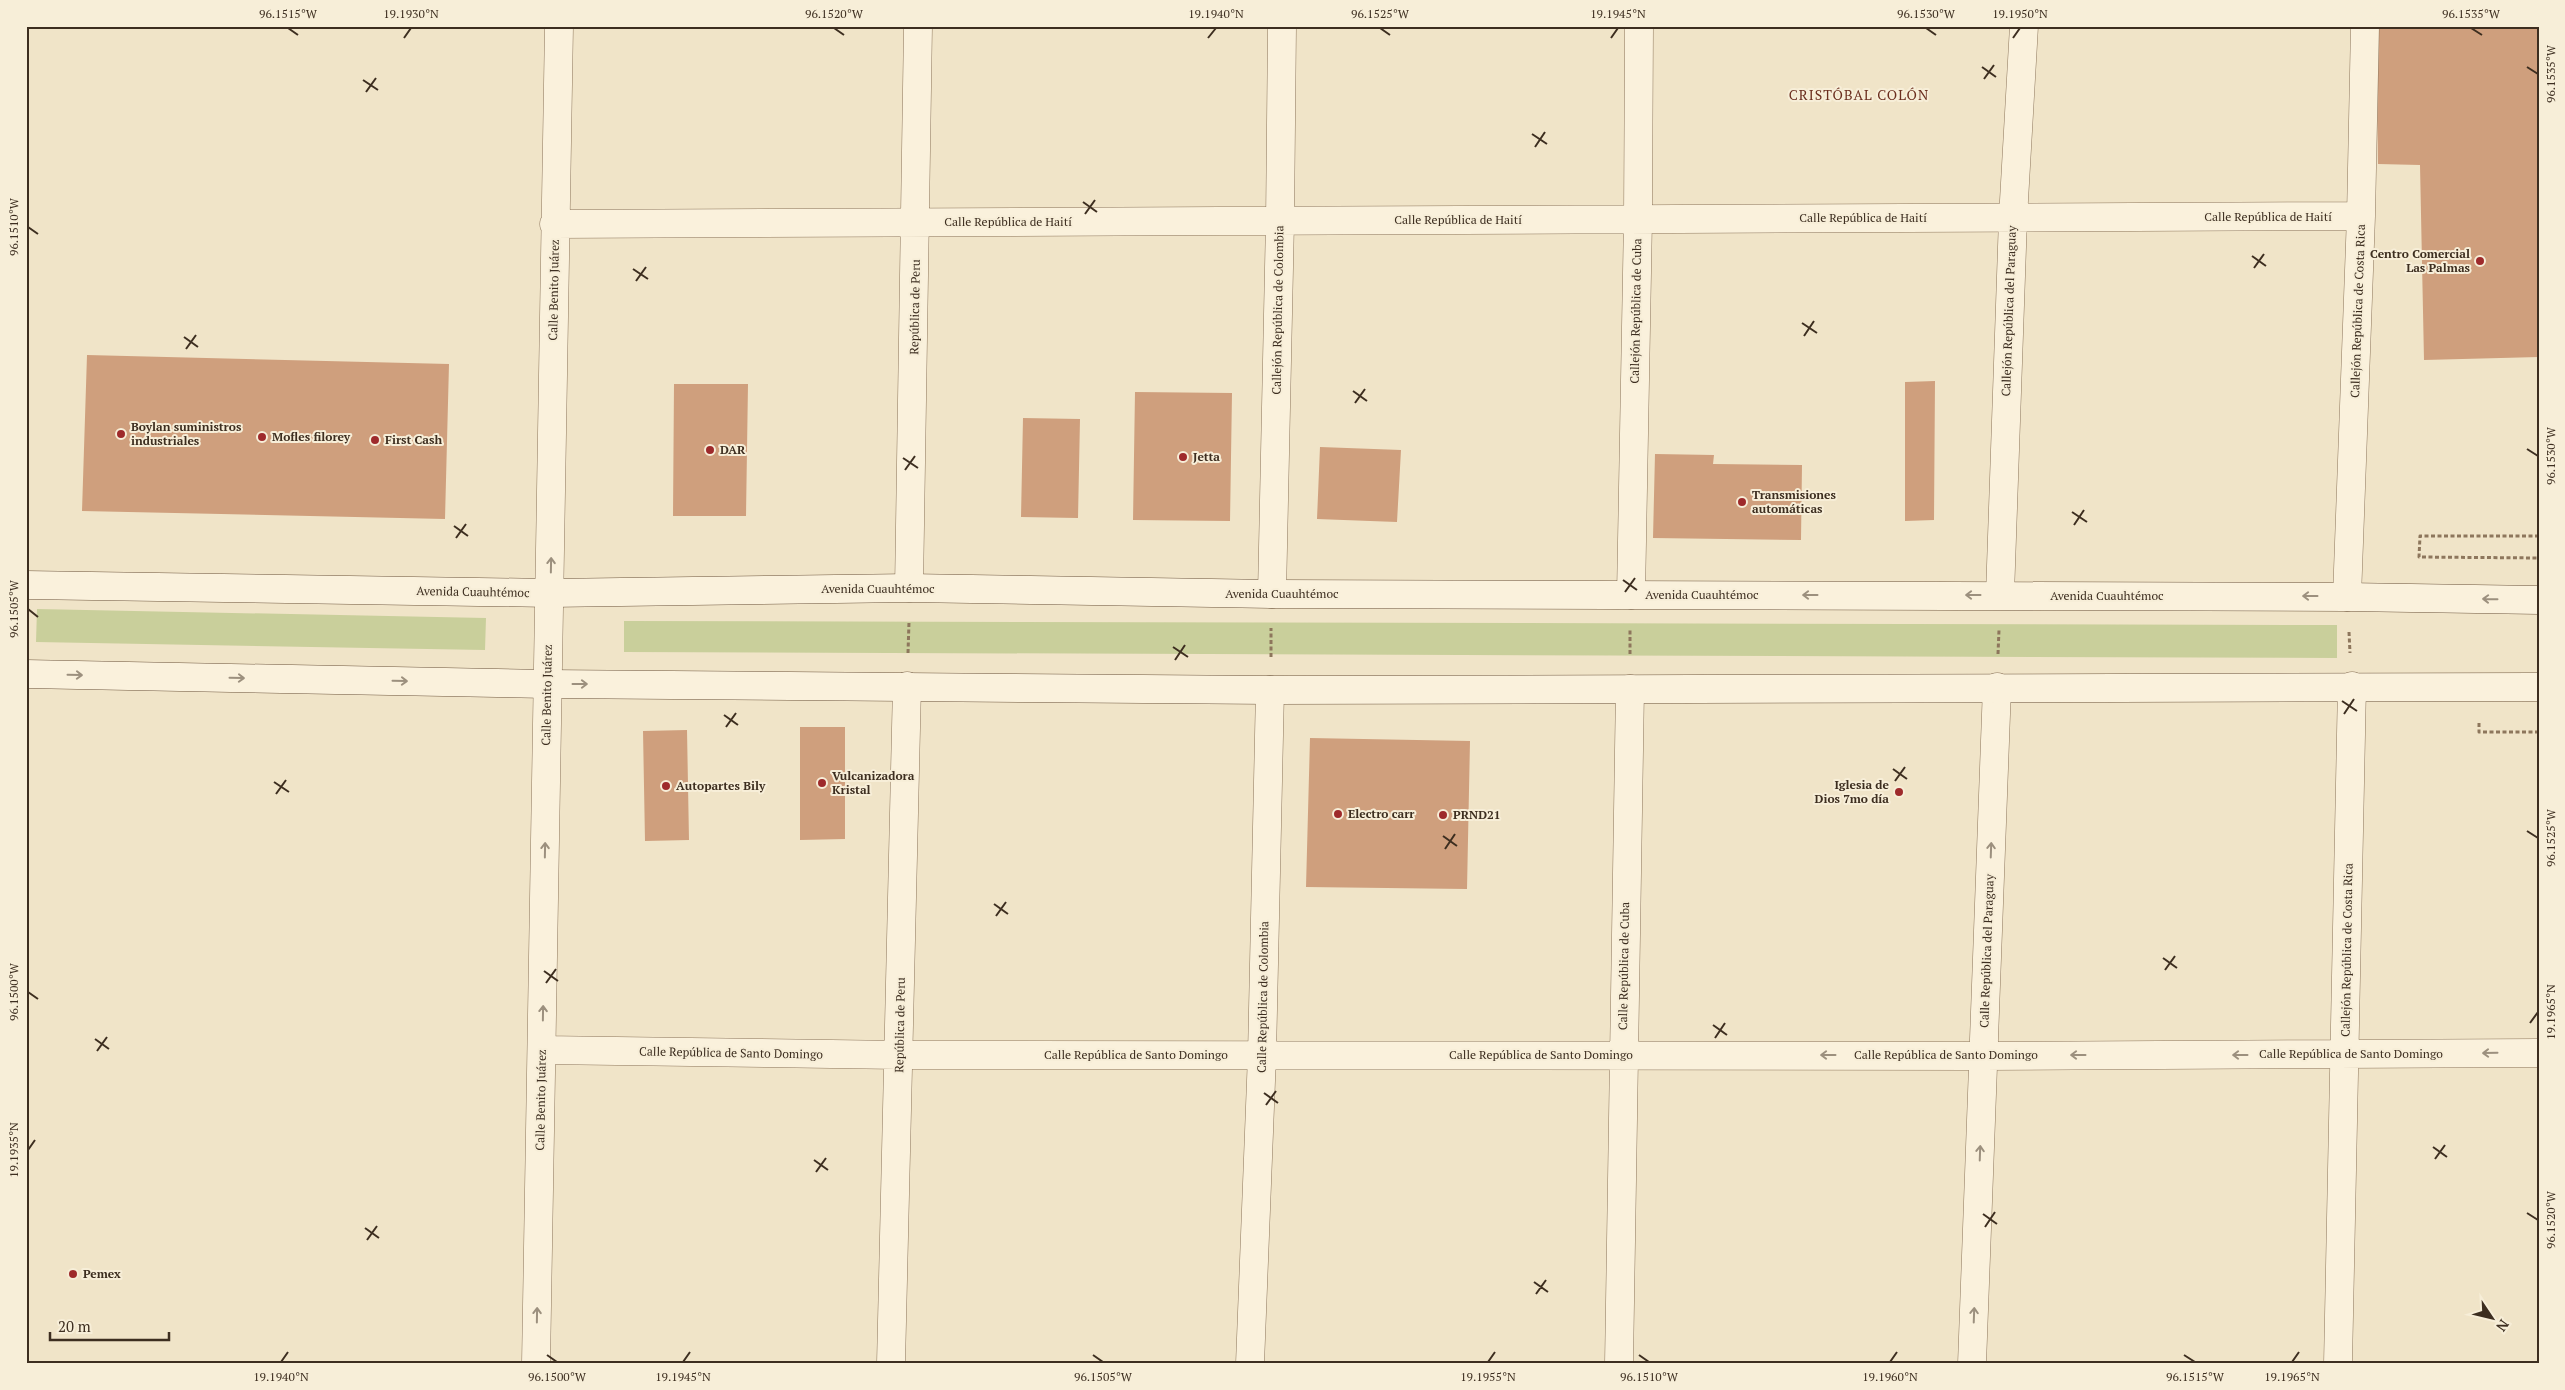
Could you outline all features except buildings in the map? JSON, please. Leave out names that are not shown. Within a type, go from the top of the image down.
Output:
[{"type":"street","name":"Calle Benito Juárez","points":[[536,1364],[550,593],[554,224],[559,26]]},
{"type":"street","name":"República de Peru","points":[[909,588],[917,222],[918,26]]},
{"type":"street","name":"Callejón República de Colombia","points":[[1272,594],[1282,26]]},
{"type":"street","name":"Callejón República de Cuba","points":[[1631,595],[1638,219],[1639,26]]},
{"type":"street","name":"Callejón República del Paraguay","points":[[2000,596],[2013,218],[2024,26]]},
{"type":"street","name":"Callejón República de Costa Rica","points":[[2348,597],[2361,216],[2365,26]]},
{"type":"street","name":"Calle República de Haití","points":[[554,224],[2361,216]]},
{"type":"street","name":"Avenida Cuauhtémoc","points":[[26,585],[550,593],[909,588],[1272,594],[2348,597],[2539,600]]},
{"type":"street","points":[[26,674],[547,684],[1270,690],[2539,687]]},
{"type":"street","name":"República de Peru","points":[[891,1364],[900,1055],[907,686]]},
{"type":"street","name":"Callejón República de Costa Rica","points":[[2338,1364],[2352,686]]},
{"type":"street","name":"Calle República del Paraguay","points":[[1972,1364],[1997,687]]},
{"type":"street","name":"Calle República de Cuba","points":[[1619,1364],[1622,1055],[1630,689]]},
{"type":"street","name":"Calle República de Colombia","points":[[1250,1364],[1262,1055],[1270,690]]},
{"type":"street","name":"Calle República de Santo Domingo","points":[[542,1050],[900,1055],[1983,1056],[2539,1053]]},
{"type":"path","points":[[2539,536],[2420,536],[2419,557],[2539,558]]},
{"type":"path","points":[[907,686],[909,588]]},
{"type":"path","points":[[1270,690],[1272,594]]},
{"type":"path","points":[[1630,689],[1631,595]]},
{"type":"path","points":[[1997,687],[2000,596]]},
{"type":"path","points":[[2348,597],[2352,686]]},
{"type":"green space","points":[[37,609],[486,618],[485,650],[36,642]]},
{"type":"green space","points":[[624,621],[2337,625],[2337,658],[624,652]]},
{"type":"place","name":"Centro Comercial Las Palmas","points":[[2480,261]]},
{"type":"place","name":"Boylan suministros industriales","points":[[121,434]]},
{"type":"place","name":"Mofles filorey","points":[[262,437]]},
{"type":"place","name":"First Cash","points":[[375,440]]},
{"type":"place","name":"DAR","points":[[710,450]]},
{"type":"place","name":"Jetta","points":[[1183,457]]},
{"type":"place","name":"Transmisiones automáticas","points":[[1742,502]]},
{"type":"place","name":"Vulcanizadora Kristal","points":[[822,783]]},
{"type":"place","name":"Autopartes Bily","points":[[666,786]]},
{"type":"place","name":"Iglesia de Dios 7mo día","points":[[1899,792]]},
{"type":"place","name":"Electro carr","points":[[1338,814]]},
{"type":"place","name":"PRND21","points":[[1443,815]]},
{"type":"place","name":"Pemex","points":[[73,1274]]},
{"type":"district","name":"CRISTÓBAL COLÓN","points":[[1859,95]]}]
